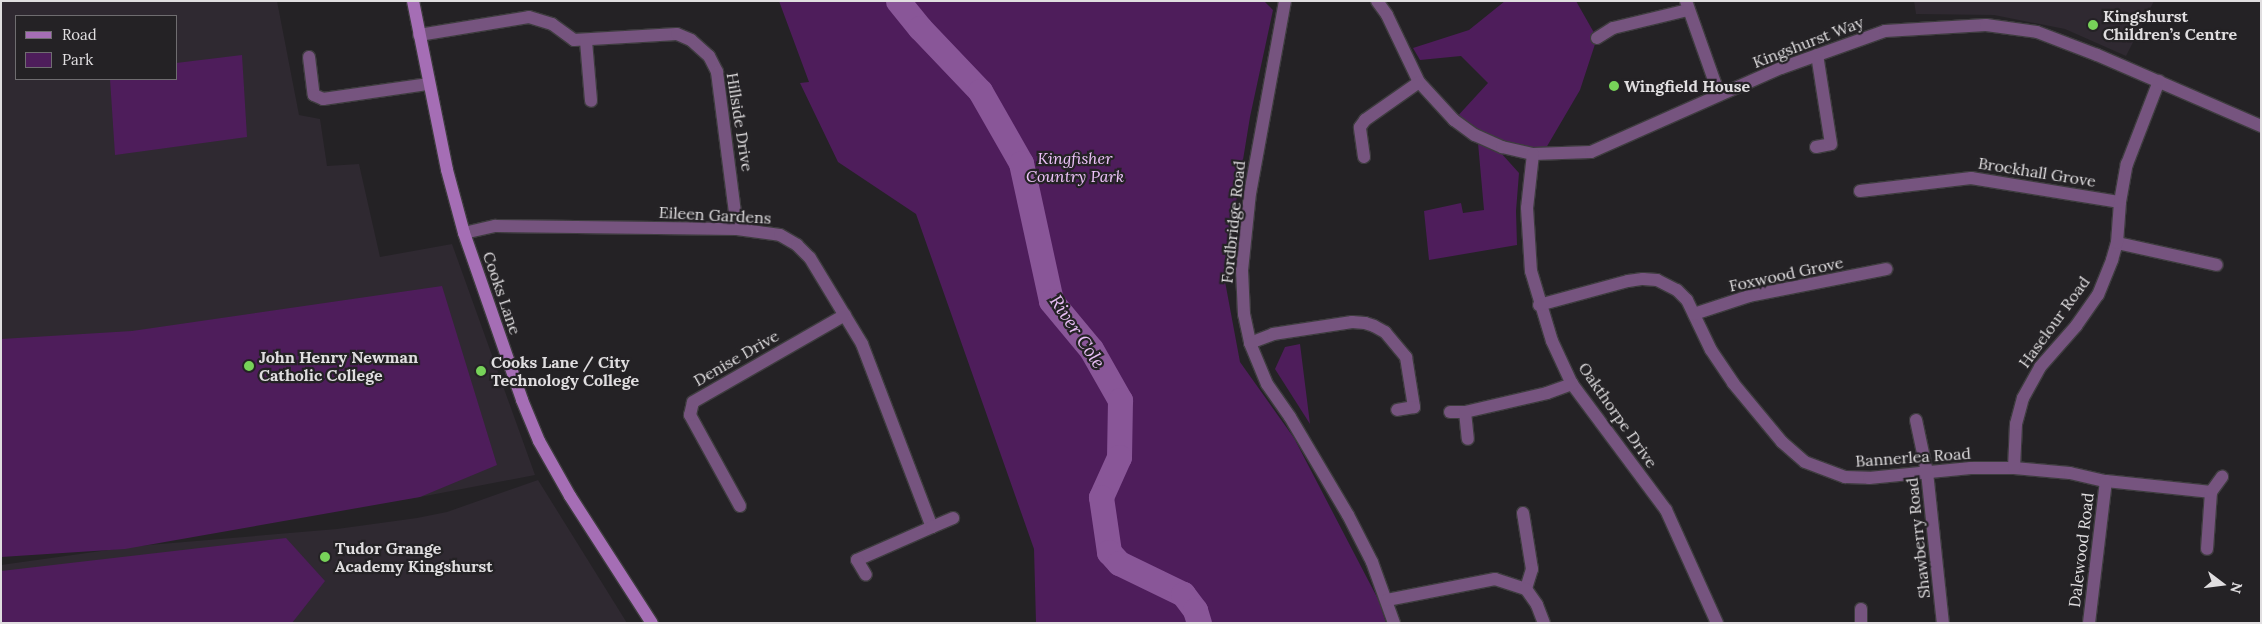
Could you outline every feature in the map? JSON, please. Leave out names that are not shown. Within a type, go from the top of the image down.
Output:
[{"type":"street","name":"Cooks Lane","points":[[413,1],[447,170],[464,233],[522,400],[539,441],[570,496],[652,623]]},
{"type":"street","name":"Fordbridge Road","points":[[1285,1],[1250,193],[1242,270],[1244,314],[1250,343],[1267,384],[1290,417],[1348,515],[1372,562],[1394,623]]},
{"type":"street","name":"Kingshurst Way","points":[[1377,1],[1386,12],[1419,82],[1454,120],[1475,135],[1502,147],[1533,154],[1590,152],[1719,94],[1817,55],[1885,31],[1986,25],[2037,32],[2159,81],[2261,126]]},
{"type":"street","points":[[1597,38],[1613,28],[1687,6],[1719,94]]},
{"type":"street","name":"Hillside Drive","points":[[419,35],[529,18],[552,24],[574,40],[586,41],[677,34],[691,40],[709,56],[718,72],[737,229]]},
{"type":"street","points":[[586,41],[591,101]]},
{"type":"street","points":[[1816,147],[1831,144],[1817,55]]},
{"type":"street","points":[[309,57],[314,95],[323,99],[429,84]]},
{"type":"street","name":"Haselour Road","points":[[2014,468],[2016,424],[2023,398],[2040,367],[2076,326],[2098,295],[2117,244],[2120,202],[2127,164],[2159,81]]},
{"type":"street","points":[[1364,157],[1360,127],[1365,120],[1419,82]]},
{"type":"street","name":"Oakthorpe Drive","points":[[1533,154],[1527,208],[1531,271],[1539,305],[1552,341],[1572,384],[1666,510],[1717,623]]},
{"type":"street","name":"Brockhall Grove","points":[[1860,191],[1971,178],[2120,202]]},
{"type":"street","name":"Eileen Gardens","points":[[464,233],[495,226],[737,229],[780,235],[797,245],[810,258],[846,314],[862,344],[932,527]]},
{"type":"street","points":[[2117,244],[2217,265]]},
{"type":"street","name":"Foxwood Grove","points":[[1694,314],[1749,296],[1886,269]]},
{"type":"street","name":"Bannerlea Road","points":[[1539,305],[1643,278],[1657,280],[1677,290],[1686,300],[1711,350],[1733,383],[1782,442],[1805,462],[1845,477],[1869,478],[1971,468],[2014,468],[2070,473],[2106,481],[2211,492]]},
{"type":"street","name":"Denise Drive","points":[[740,506],[690,415],[693,402],[846,314]]},
{"type":"street","points":[[1250,343],[1273,334],[1352,322],[1374,326],[1385,332],[1406,356],[1414,407],[1397,410]]},
{"type":"street","points":[[1450,412],[1464,412],[1547,393],[1572,384]]},
{"type":"street","points":[[1464,412],[1468,439]]},
{"type":"street","name":"Shawberry Road","points":[[1916,420],[1927,472],[1943,623]]},
{"type":"street","points":[[2208,549],[2213,536],[2211,492],[2222,477]]},
{"type":"street","name":"Dalewood Road","points":[[2089,623],[2106,481]]},
{"type":"street","points":[[1523,513],[1532,569],[1526,590]]},
{"type":"street","points":[[866,575],[857,560],[953,518]]},
{"type":"street","points":[[1387,600],[1495,579],[1526,590],[1537,605],[1544,623]]},
{"type":"street","points":[[1861,609],[1861,623]]},
{"type":"shaded area","name":"John Henry Newman Catholic College","points":[[1,1],[277,1],[299,115],[320,119],[327,166],[359,164],[380,257],[452,244],[535,475],[420,497],[117,542],[1,554]]},
{"type":"shaded area","name":"Kingshurst Children’s Centre","points":[[1914,1],[2154,1],[2126,56],[2065,29],[1994,15],[1916,14]]},
{"type":"shaded area","name":"Tudor Grange Academy Kingshurst","points":[[538,480],[627,623],[1,623],[1,565],[137,546],[337,529],[417,518],[447,512]]},
{"type":"green space","name":"Kingfisher Country Park","points":[[779,1],[1264,1],[1273,10],[1250,117],[1224,276],[1240,362],[1294,438],[1379,601],[1386,623],[1036,623],[1034,549],[916,214],[838,162],[800,83],[809,82]]},
{"type":"green space","points":[[1505,1],[1576,1],[1597,38],[1580,90],[1546,148],[1533,154],[1454,120],[1488,83],[1461,56],[1420,60],[1413,48],[1469,30]]},
{"type":"green space","points":[[242,55],[247,137],[115,155],[110,80],[178,80],[178,63]]},
{"type":"green space","points":[[1478,143],[1501,153],[1519,173],[1516,211],[1517,245],[1429,260],[1424,211],[1461,203],[1463,213],[1484,210]]},
{"type":"green space","points":[[442,286],[497,465],[420,497],[125,549],[1,557],[1,339],[132,331]]},
{"type":"green space","points":[[1300,344],[1310,424],[1275,369],[1285,347]]},
{"type":"green space","points":[[286,538],[325,581],[292,623],[1,623],[1,571]]},
{"type":"waterway","name":"River Cole","points":[[898,1],[920,28],[980,91],[1021,163],[1051,301],[1091,349],[1120,400],[1119,457],[1101,497],[1109,552],[1119,563],[1183,594],[1195,610],[1199,623]]},
{"type":"place","name":"Kingshurst Children’s Centre","points":[[2093,25]]},
{"type":"place","name":"Wingfield House","points":[[1614,86]]},
{"type":"place","name":"John Henry Newman Catholic College","points":[[249,366]]},
{"type":"place","name":"Cooks Lane / City Technology College","points":[[481,371]]},
{"type":"place","name":"Tudor Grange Academy Kingshurst","points":[[325,557]]}]
